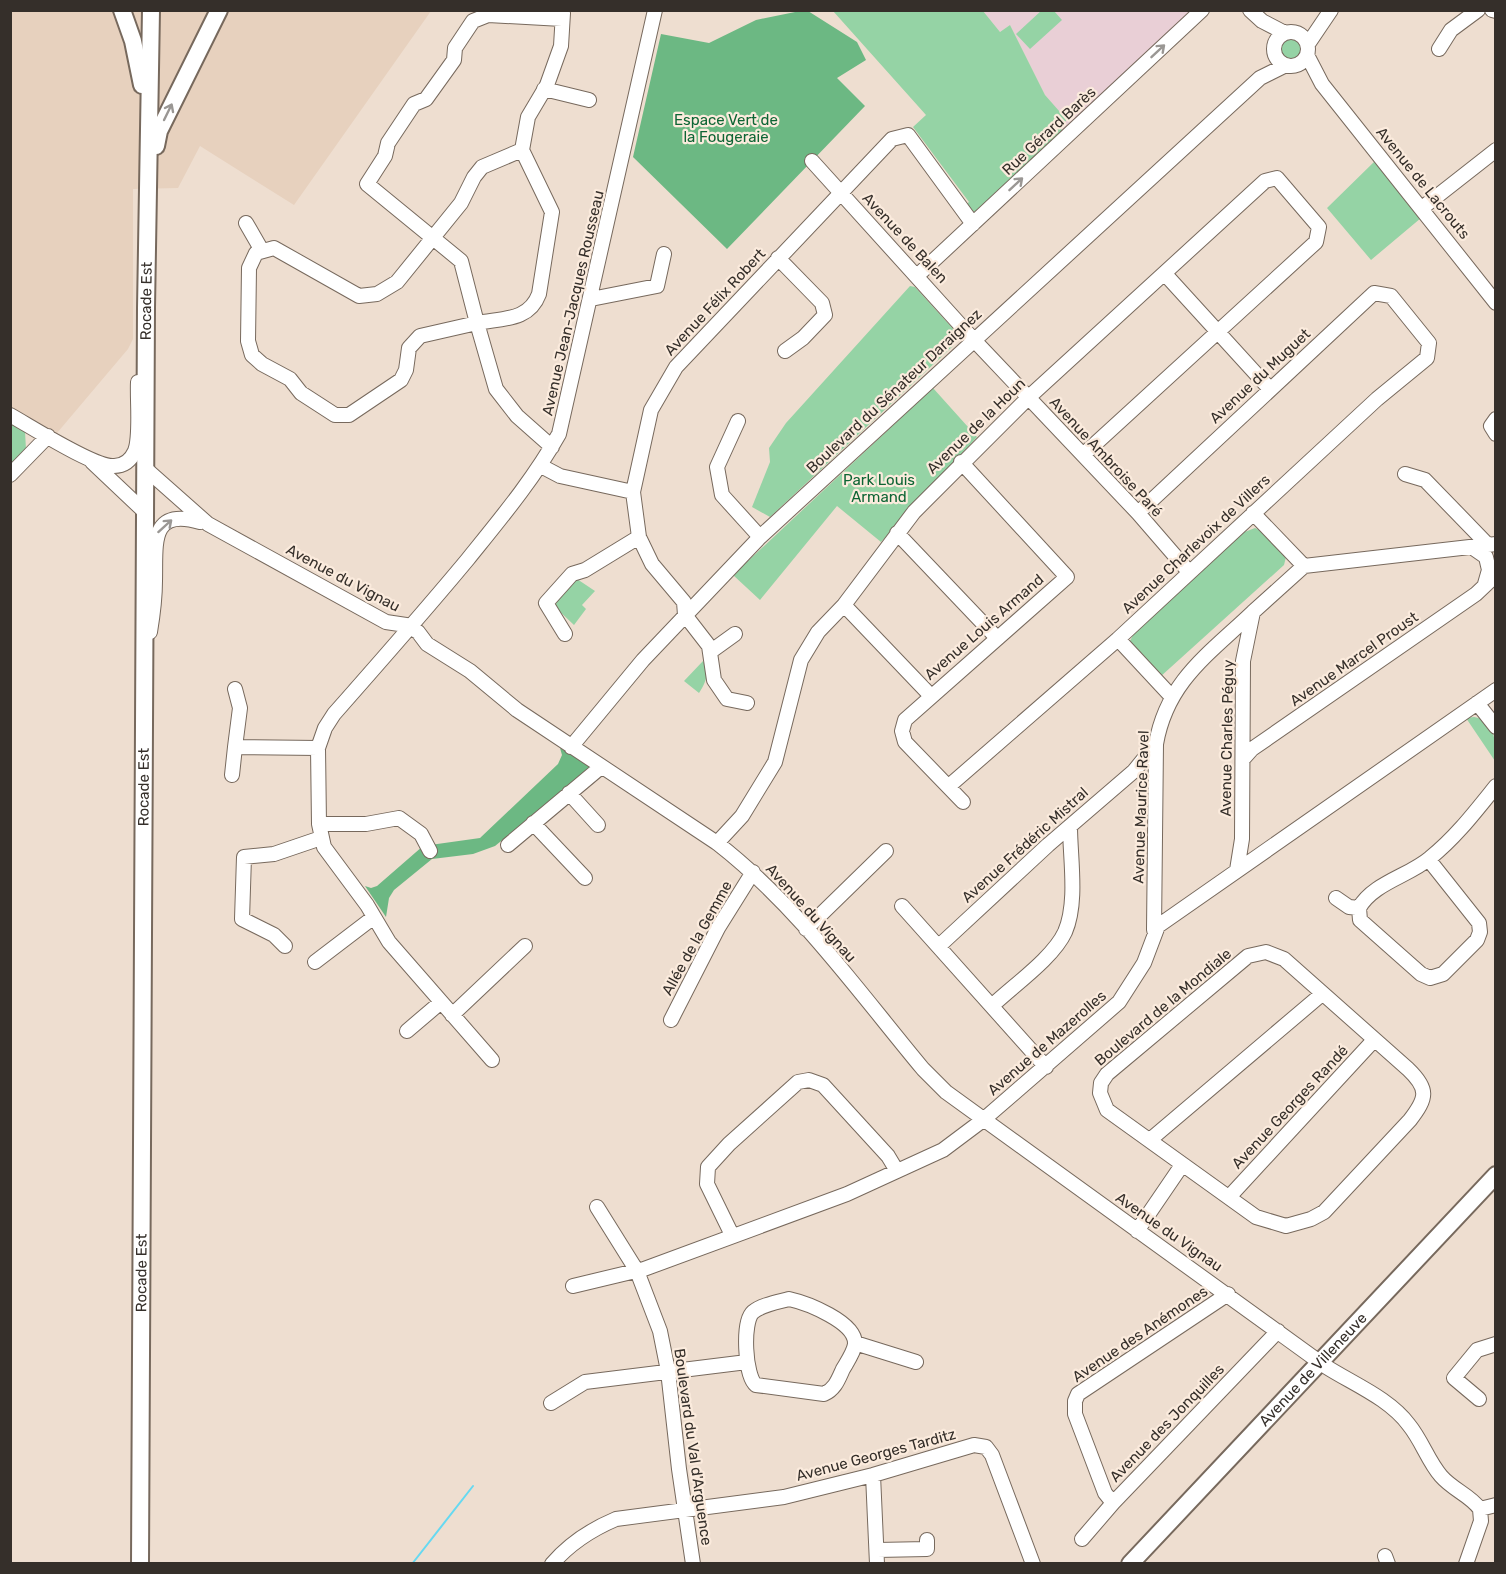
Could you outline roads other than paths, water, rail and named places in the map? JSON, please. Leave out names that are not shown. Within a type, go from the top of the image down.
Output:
[{"type":"main road","points":[[122,10],[140,69],[143,173],[149,197]]},
{"type":"main road","name":"Rocade Est","points":[[140,1563],[147,301],[151,10]]},
{"type":"main road","points":[[147,301],[154,258],[157,138],[219,10]]},
{"type":"main road","name":"Avenue de Villeneuve","points":[[1130,1563],[1496,1175]]},
{"type":"street","name":"Avenue Jean-Jacques Rousseau","points":[[318,748],[325,728],[334,714],[411,627],[518,499],[552,447],[565,418],[655,10]]},
{"type":"street","name":"Rue Gérard Barès","points":[[918,275],[1202,10]]},
{"type":"street","points":[[1250,10],[1299,57]]},
{"type":"street","points":[[1439,49],[1451,30],[1478,10]]},
{"type":"street","points":[[1283,40],[1327,14]]},
{"type":"street","points":[[1299,57],[1327,14]]},
{"type":"street","points":[[522,150],[482,167],[474,177],[461,203],[431,237],[397,282],[377,294],[359,296],[284,252],[274,248],[261,249],[253,257],[249,268],[248,341],[252,355],[262,364],[290,379],[301,393],[335,415],[349,415],[401,380],[406,370],[410,348],[420,336],[477,323],[527,314],[535,307],[552,212],[522,150],[528,117],[544,89],[561,46],[563,15],[488,15],[473,21],[455,48],[454,60],[426,99],[414,104],[388,143],[385,156],[367,183],[431,237],[461,261],[477,323],[496,389],[518,416],[552,447]]},
{"type":"street","points":[[1283,40],[1299,57]]},
{"type":"street","name":"Boulevard du Sénateur Daraignez","points":[[1260,78],[1283,40]]},
{"type":"street","name":"Boulevard du Sénateur Daraignez","points":[[571,747],[643,660],[760,537],[973,339],[1260,78],[1299,57]]},
{"type":"street","name":"Avenue de Lacrouts","points":[[1299,57],[1496,303]]},
{"type":"street","points":[[544,89],[589,100]]},
{"type":"street","name":"Avenue Félix Robert","points":[[710,652],[709,646],[685,615],[684,603],[652,564],[639,537],[633,492],[651,410],[676,367],[892,139],[909,135],[973,224]]},
{"type":"street","points":[[1422,208],[1496,150]]},
{"type":"street","name":"Avenue de Balen","points":[[812,161],[918,275],[973,339]]},
{"type":"street","name":"Avenue de la Houn","points":[[717,843],[742,816],[775,762],[801,660],[818,632],[844,604],[897,533],[961,462],[1029,397],[1265,181],[1277,178],[1319,227],[1316,242],[1216,331]]},
{"type":"street","points":[[246,223],[261,249]]},
{"type":"street","points":[[591,299],[657,286],[664,254]]},
{"type":"street","points":[[778,258],[822,303],[825,315],[803,338],[785,351]]},
{"type":"street","points":[[1165,274],[1269,388]]},
{"type":"street","name":"Avenue du Muguet","points":[[1138,513],[1269,388],[1374,293],[1391,296],[1407,316]]},
{"type":"street","points":[[10,415],[89,459],[114,466],[130,460],[136,448],[138,376],[147,301]]},
{"type":"street","name":"Avenue Charlevoix de Villers","points":[[949,786],[1118,639],[1377,399],[1427,358],[1429,343],[1407,316]]},
{"type":"street","points":[[1083,455],[1216,331]]},
{"type":"street","name":"Avenue Ambroise Paré","points":[[973,339],[1138,513],[1189,572]]},
{"type":"street","points":[[1496,419],[1491,426],[1496,434]]},
{"type":"street","points":[[738,421],[717,467],[722,495],[760,537]]},
{"type":"street","points":[[10,475],[48,436]]},
{"type":"street","points":[[89,459],[146,513]]},
{"type":"street","name":"Avenue Louis Armand","points":[[949,786],[905,742],[902,731],[905,720],[1067,577],[961,462]]},
{"type":"street","points":[[541,466],[560,476],[633,492]]},
{"type":"street","points":[[147,470],[207,524]]},
{"type":"street","points":[[1405,474],[1425,480],[1492,545]]},
{"type":"street","points":[[1253,513],[1304,566]]},
{"type":"street","points":[[145,664],[155,602],[157,532],[165,523],[178,517],[207,524]]},
{"type":"street","name":"Avenue du Vignau","points":[[207,524],[386,622],[411,627],[427,644],[470,671],[517,710],[717,843],[753,872],[806,929],[923,1069],[946,1092],[1320,1362],[1392,1406],[1408,1423],[1441,1476],[1480,1509]]},
{"type":"street","points":[[897,533],[997,638]]},
{"type":"street","points":[[565,634],[546,603],[572,574],[585,570],[639,537]]},
{"type":"street","points":[[1253,612],[1304,566],[1492,545]]},
{"type":"street","points":[[1473,548],[1486,557],[1489,570],[1485,586]]},
{"type":"street","name":"Avenue Marcel Proust","points":[[1243,759],[1263,742],[1485,586],[1496,575]]},
{"type":"street","points":[[844,604],[931,696]]},
{"type":"street","name":"Avenue Maurice Ravel","points":[[1154,930],[1156,744],[1160,721],[1171,696],[1186,675],[1253,612]]},
{"type":"street","name":"Avenue Charles Péguy","points":[[1237,870],[1242,839],[1243,661],[1253,612]]},
{"type":"street","points":[[735,634],[710,652],[714,680],[727,699],[747,703]]},
{"type":"street","points":[[1118,639],[1171,696]]},
{"type":"street","points":[[232,775],[240,708],[235,689]]},
{"type":"street","points":[[1154,930],[1180,909],[1496,690]]},
{"type":"street","points":[[1477,702],[1496,727]]},
{"type":"street","points":[[1242,730],[1263,742]]},
{"type":"street","name":"Avenue Frédéric Mistral","points":[[939,946],[1048,845],[1134,771],[1156,744]]},
{"type":"street","points":[[235,747],[318,748],[319,824],[324,847],[389,942],[492,1060]]},
{"type":"street","points":[[508,844],[601,767]]},
{"type":"street","points":[[1134,771],[1148,773],[1157,781]]},
{"type":"street","points":[[949,786],[963,802]]},
{"type":"street","points":[[1428,860],[1479,923],[1480,932],[1476,940],[1443,974],[1430,978],[1421,974],[1360,920],[1359,908],[1367,896],[1428,860],[1462,829],[1496,786]]},
{"type":"street","points":[[569,793],[598,825]]},
{"type":"street","points":[[319,824],[366,824],[399,818],[421,834],[430,851]]},
{"type":"street","points":[[534,823],[585,878]]},
{"type":"street","points":[[993,1005],[1051,951],[1064,933],[1071,912],[1070,826]]},
{"type":"street","points":[[285,946],[274,935],[242,919],[244,857],[274,854],[321,838]]},
{"type":"street","points":[[1242,839],[1245,846],[1259,854]]},
{"type":"street","points":[[1048,845],[1070,860]]},
{"type":"street","points":[[806,929],[886,851]]},
{"type":"street","name":"Allée de la Gemme","points":[[671,1020],[718,928],[753,872]]},
{"type":"street","points":[[1155,895],[1165,905],[1180,909]]},
{"type":"street","points":[[1336,898],[1349,907],[1359,908]]},
{"type":"street","points":[[902,906],[1046,1066]]},
{"type":"street","points":[[315,962],[374,917]]},
{"type":"street","name":"Avenue de Mazerolles","points":[[573,1286],[637,1271],[847,1194],[943,1150],[983,1120],[1123,997],[1144,963],[1154,930]]},
{"type":"street","points":[[452,1015],[525,946]]},
{"type":"street","name":"Boulevard de la Mondiale","points":[[1266,952],[1284,959],[1374,1040],[1419,1079],[1424,1097],[1410,1120],[1324,1212],[1311,1219],[1286,1226],[1256,1217],[1230,1196],[1182,1165],[1151,1139],[1107,1110],[1100,1094],[1101,1083],[1107,1074],[1248,956],[1266,952]]},
{"type":"street","points":[[1151,1139],[1322,994]]},
{"type":"street","points":[[407,1031],[441,1002]]},
{"type":"street","name":"Avenue Georges Randé","points":[[1230,1196],[1374,1040]]},
{"type":"street","points":[[732,1235],[707,1184],[708,1167],[729,1144],[798,1082],[809,1080],[823,1085],[888,1156],[897,1171]]},
{"type":"street","points":[[1137,1231],[1182,1165]]},
{"type":"street","name":"Boulevard du Val d'Arguence","points":[[597,1207],[637,1271],[660,1331],[668,1371],[693,1563]]},
{"type":"street","name":"Avenue des Anémones","points":[[1113,1503],[1101,1484],[1075,1414],[1075,1401],[1078,1394],[1228,1294]]},
{"type":"street","points":[[855,1343],[835,1386],[824,1394],[756,1385],[749,1378],[747,1362],[749,1317],[754,1311],[789,1299],[800,1301],[846,1325],[855,1343],[915,1362]]},
{"type":"street","name":"Avenue des Jonquilles","points":[[1082,1539],[1113,1503],[1278,1331]]},
{"type":"street","points":[[1479,1399],[1454,1378],[1477,1350],[1496,1344]]},
{"type":"street","points":[[551,1403],[585,1382],[747,1362]]},
{"type":"street","name":"Avenue Georges Tarditz","points":[[552,1563],[566,1547],[592,1530],[615,1519],[784,1497],[873,1475],[974,1445],[986,1447],[992,1455],[1033,1563]]},
{"type":"street","points":[[873,1475],[877,1557],[927,1544],[928,1563]]},
{"type":"street","points":[[1466,1563],[1481,1521],[1480,1509],[1496,1505]]},
{"type":"waterway","points":[[412,1564],[473,1486]]},
{"type":"park label","name":"Espace Vert de la Fougeraie","points":[[726,128]]},
{"type":"park label","name":"Park Louis Armand","points":[[879,488]]}]
